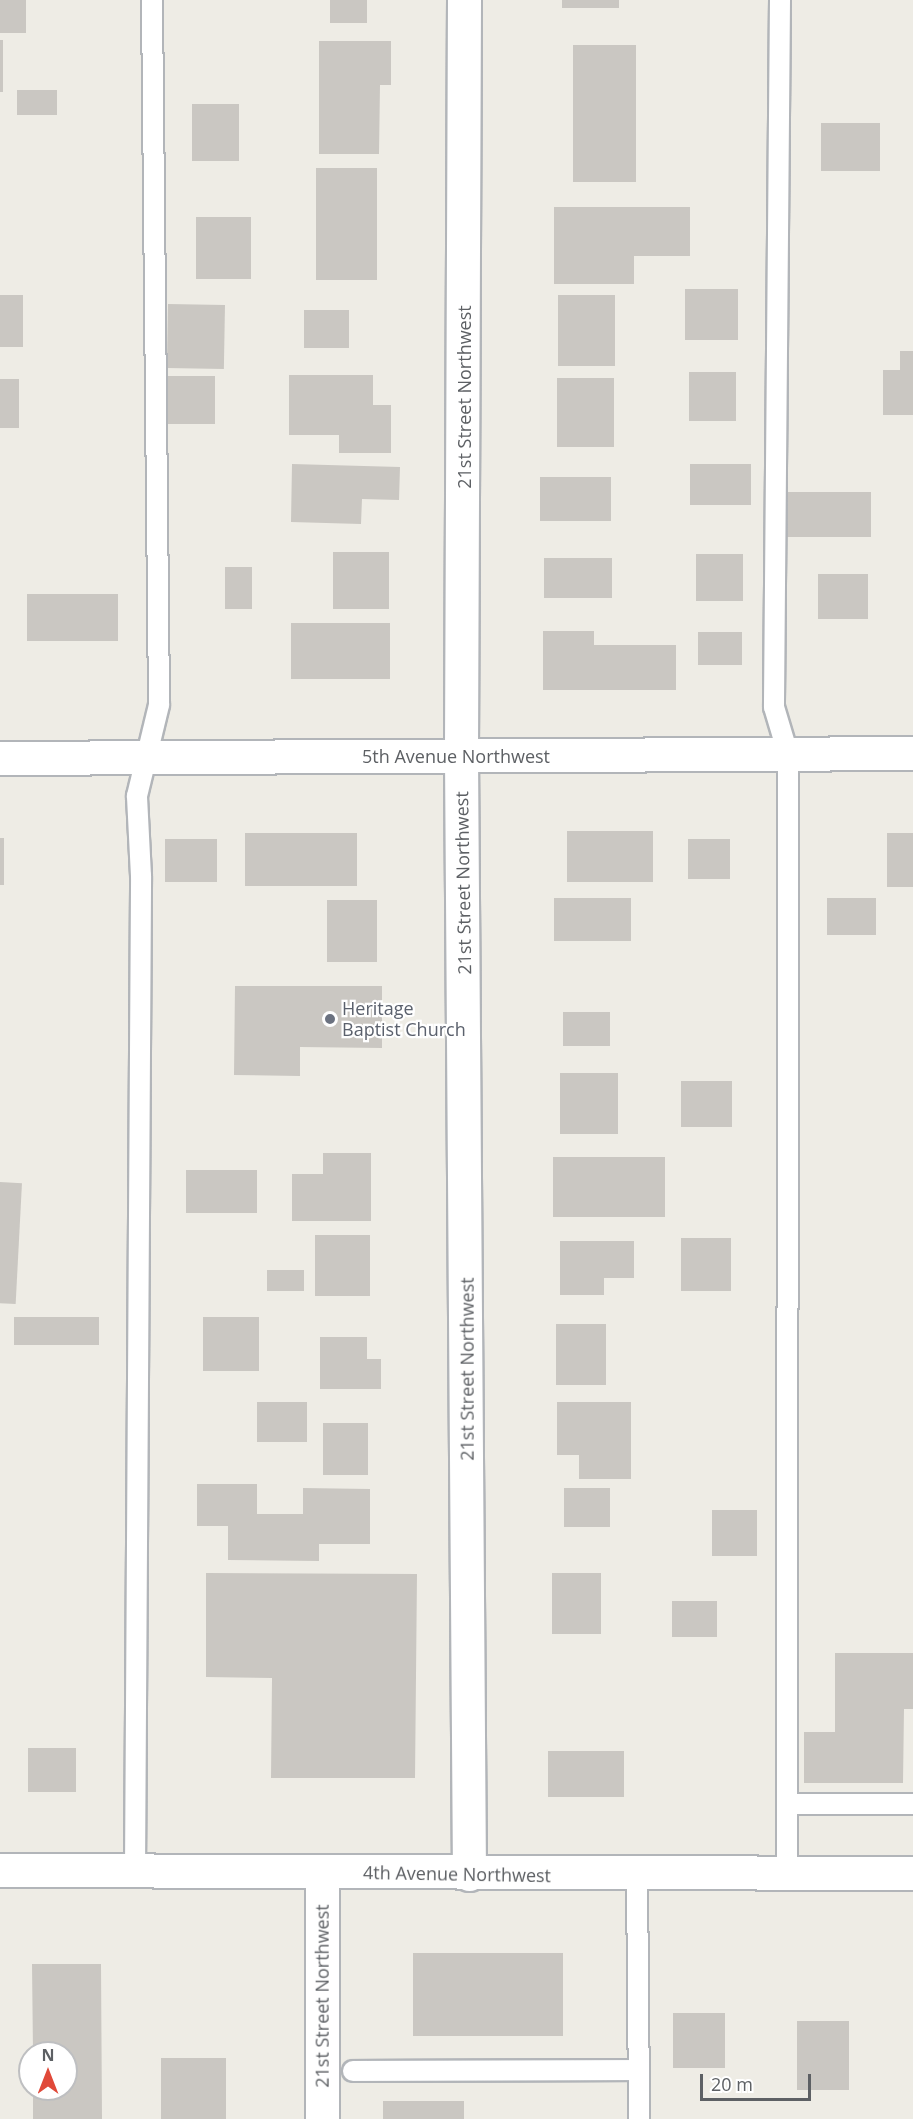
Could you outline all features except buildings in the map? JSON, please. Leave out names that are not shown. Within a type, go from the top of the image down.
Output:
[{"type":"street","name":"21st Street Northwest","points":[[464,0],[461,756],[469,1874]]},
{"type":"street","name":"5th Avenue Northwest","points":[[0,758],[913,753]]},
{"type":"street","name":"4th Avenue Northwest","points":[[0,1870],[637,1875],[913,1873]]},
{"type":"street","name":"21st Street Northwest","points":[[322,1872],[322,2119]]},
{"type":"lane","points":[[135,1871],[141,876],[137,796],[143,756],[159,705],[152,0]]},
{"type":"lane","points":[[780,0],[774,707],[788,754],[787,1875]]},
{"type":"lane","points":[[787,1804],[913,1804]]},
{"type":"lane","points":[[637,1875],[639,2119]]},
{"type":"lane","points":[[353,2071],[639,2070]]},
{"type":"place","name":"Heritage Baptist Church","points":[[330,1019]]}]
